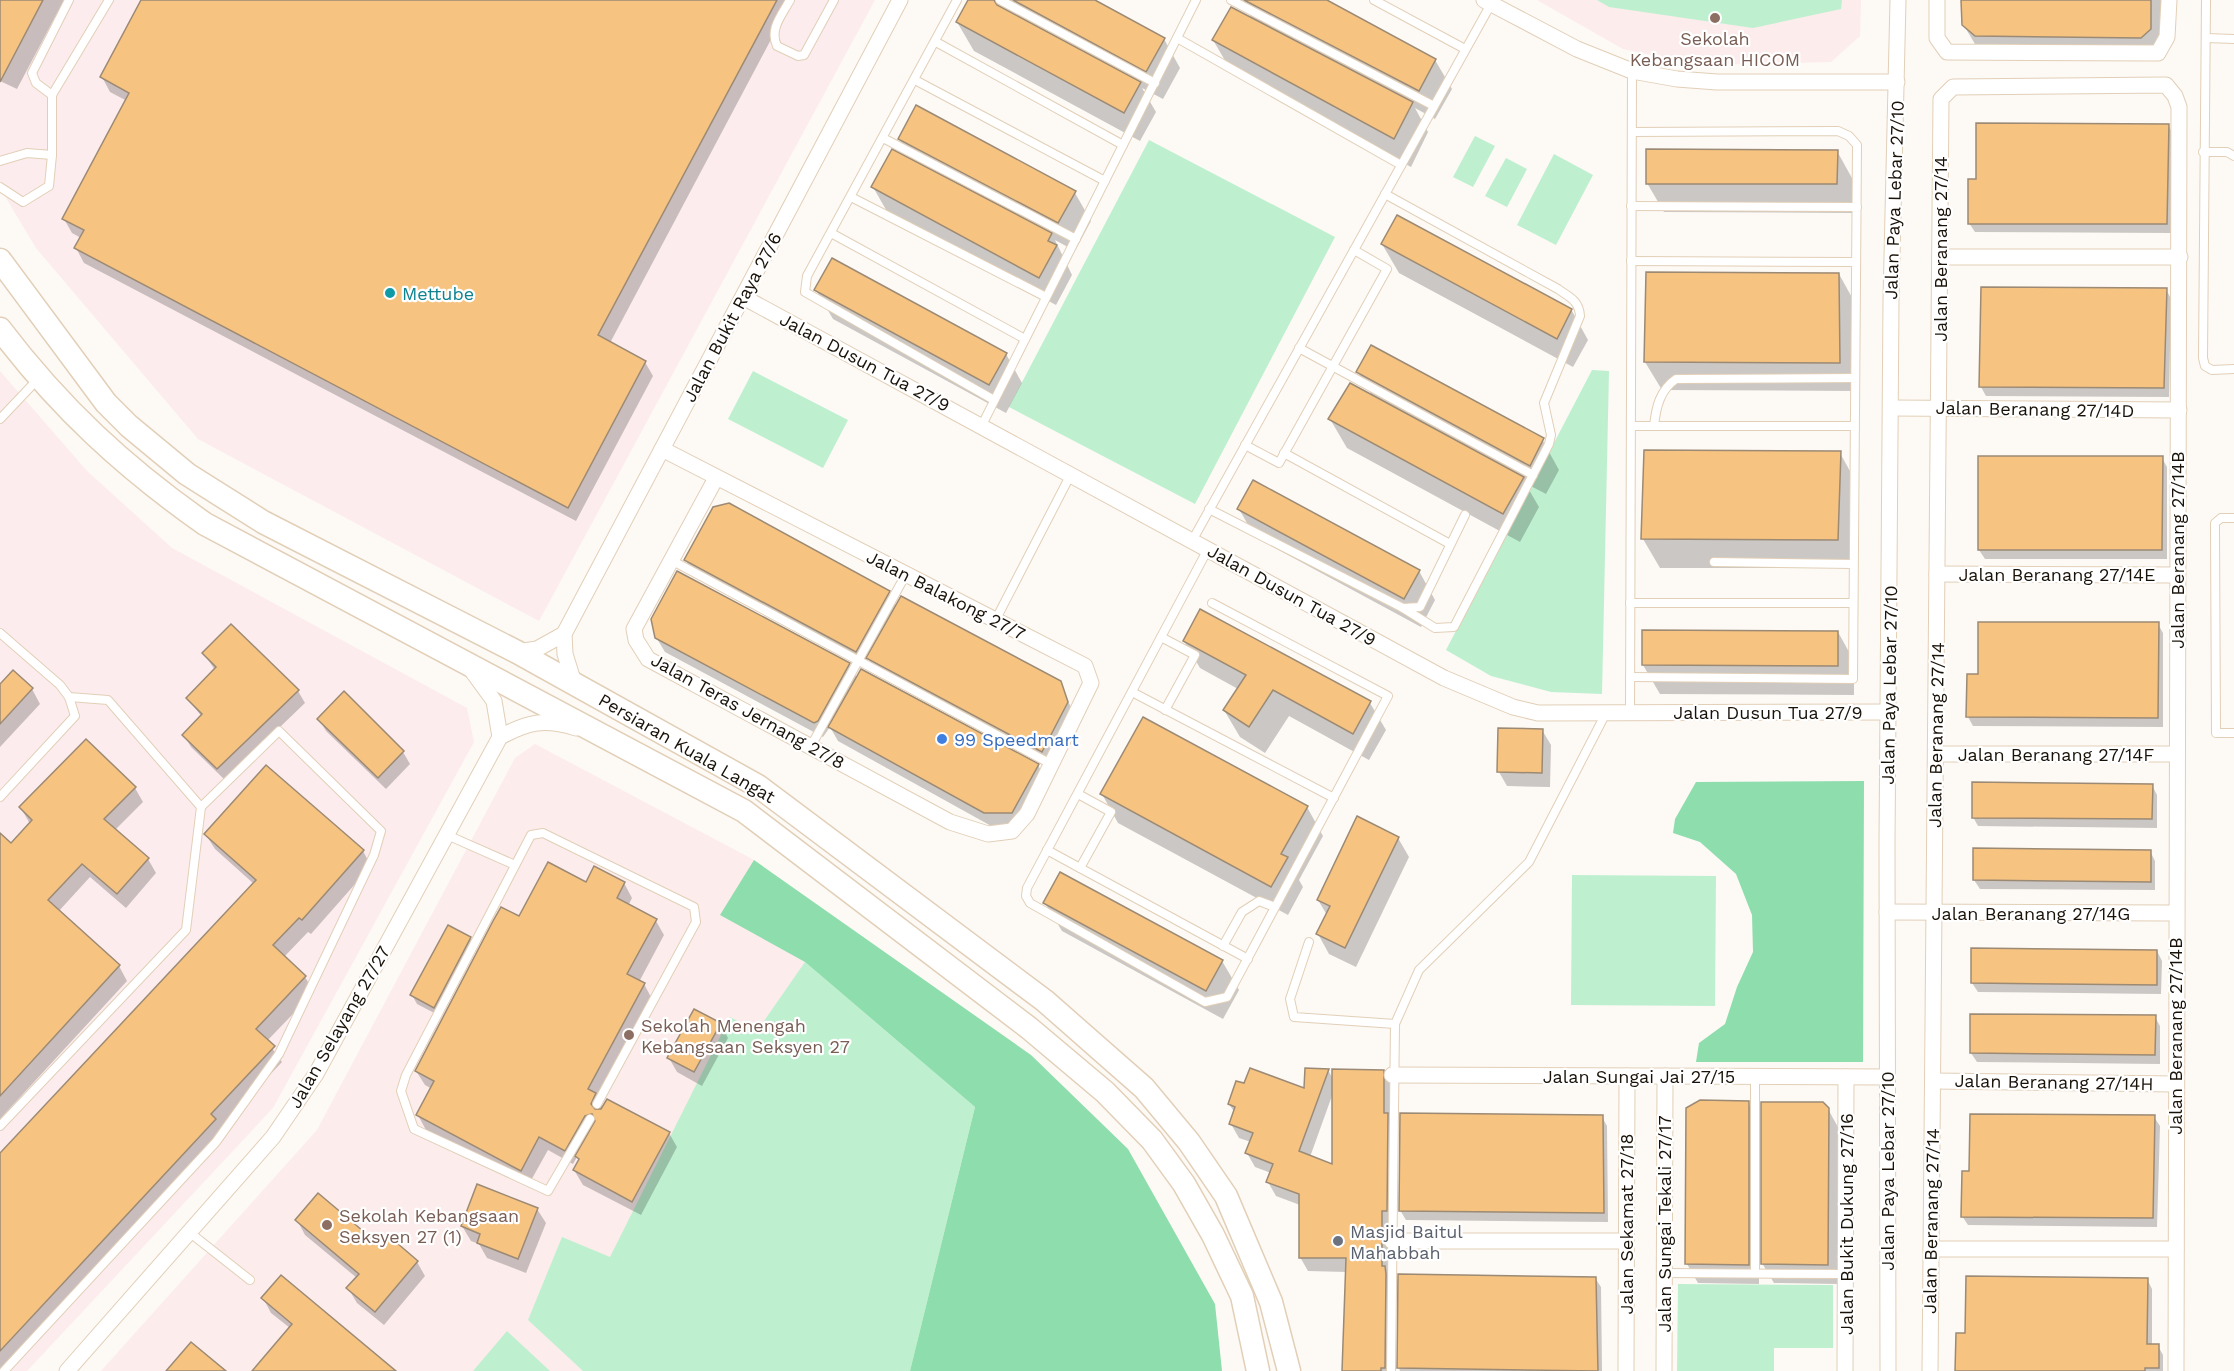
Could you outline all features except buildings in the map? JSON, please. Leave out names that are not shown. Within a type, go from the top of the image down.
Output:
[{"type":"main road","name":"Persiaran Kuala Langat","points":[[0,260],[106,403],[129,426],[187,474],[263,522],[517,652],[758,786],[1045,1001],[1144,1088],[1189,1142],[1226,1196],[1271,1302],[1289,1371]]},
{"type":"main road","name":"Persiaran Kuala Langat","points":[[0,329],[38,379],[126,466],[205,524],[744,811],[1029,1028],[1105,1092],[1152,1140],[1185,1184],[1242,1296],[1258,1371]]},
{"type":"main road","points":[[247,547],[263,522]]},
{"type":"main road","points":[[744,811],[758,786]]},
{"type":"street","name":"Jalan Bukit Raya 27/6","points":[[564,634],[900,0]]},
{"type":"street","name":"Jalan Paya Lebar 27/10","points":[[1888,1371],[1887,912],[1891,300],[1898,0]]},
{"type":"street","points":[[1937,0],[1937,38],[1947,52],[2158,53],[2167,37],[2169,0]]},
{"type":"street","points":[[1487,2],[1577,48],[1632,71],[1677,79],[1717,82],[1897,82]]},
{"type":"street","name":"Jalan Beranang 27/14B","points":[[1941,99],[1953,87],[2166,85],[2180,107],[2176,575],[2176,1371]]},
{"type":"street","name":"Jalan Beranang 27/14","points":[[1930,1371],[1941,99]]},
{"type":"street","points":[[1940,257],[2180,257]]},
{"type":"street","name":"Jalan Dusun Tua 27/9","points":[[743,297],[1444,678],[1513,707],[1538,712],[1606,713],[1888,712]]},
{"type":"street","name":"Jalan Beranang 27/14D","points":[[1892,408],[2179,410]]},
{"type":"street","name":"Jalan Balakong 27/7","points":[[662,449],[905,576],[996,619],[1085,666],[1090,681],[1027,814]]},
{"type":"street","name":"Jalan Teras Jernang 27/8","points":[[716,478],[634,629],[636,640],[648,659],[968,829],[988,834],[1012,831],[1027,814]]},
{"type":"street","name":"Jalan Beranang 27/14E","points":[[1937,574],[2176,575]]},
{"type":"street","points":[[517,652],[537,649],[564,634],[565,654],[574,683]]},
{"type":"street","points":[[467,664],[494,701],[500,737],[522,725],[537,722],[570,726],[596,734]]},
{"type":"street","name":"Jalan Selayang 27/27","points":[[67,1371],[273,1137],[316,1074],[500,737]]},
{"type":"street","name":"Jalan Beranang 27/14F","points":[[1936,754],[2177,754]]},
{"type":"street","name":"Jalan Beranang 27/14G","points":[[1887,912],[2175,913]]},
{"type":"street","name":"Jalan Sungai Jai 27/15","points":[[1392,1076],[1887,1077]]},
{"type":"street","name":"Jalan Sekamat 27/18","points":[[1626,1371],[1627,1076]]},
{"type":"street","name":"Jalan Sungai Tekali 27/17","points":[[1664,1371],[1665,1076]]},
{"type":"street","name":"Jalan Bukit Dukung 27/16","points":[[1845,1371],[1846,1077]]},
{"type":"street","name":"Jalan Beranang 27/14H","points":[[1933,1081],[2175,1084]]},
{"type":"street","points":[[1392,1241],[1626,1242]]},
{"type":"street","points":[[1931,1249],[2176,1249]]},
{"type":"lane","points":[[52,95],[36,83],[32,74],[69,0]]},
{"type":"lane","points":[[0,187],[24,202],[49,186],[52,155],[52,95],[109,0]]},
{"type":"lane","points":[[790,0],[773,31],[773,39],[777,46],[798,56],[804,54],[834,0]]},
{"type":"lane","points":[[957,0],[807,276],[805,292],[994,400]]},
{"type":"lane","points":[[1000,0],[1155,83]]},
{"type":"lane","points":[[982,425],[1196,0]]},
{"type":"lane","points":[[1231,0],[1434,106]]},
{"type":"lane","points":[[1374,0],[1466,49]]},
{"type":"lane","points":[[2206,0],[2203,358],[2205,366],[2212,370],[2234,369]]},
{"type":"lane","points":[[1192,541],[1466,49],[1487,2]]},
{"type":"lane","points":[[1177,38],[1401,165]]},
{"type":"lane","points":[[2206,38],[2234,39]]},
{"type":"lane","points":[[936,42],[1123,145]]},
{"type":"lane","points":[[1630,713],[1632,71]]},
{"type":"lane","points":[[915,80],[1105,181]]},
{"type":"lane","points":[[1630,677],[1853,679],[1857,207],[1857,145],[1849,136],[1838,131],[1632,132]]},
{"type":"lane","points":[[883,138],[1076,239]]},
{"type":"lane","points":[[2203,152],[2227,152],[2234,156]]},
{"type":"lane","points":[[0,161],[27,153],[52,155]]},
{"type":"lane","points":[[1209,509],[1403,608],[1435,628],[1454,627],[1549,444],[1551,435],[1544,403],[1580,316],[1577,302],[1385,194]]},
{"type":"lane","points":[[851,196],[1046,297]]},
{"type":"lane","points":[[1631,206],[1857,207]]},
{"type":"lane","points":[[831,233],[1025,339]]},
{"type":"lane","points":[[1245,445],[1279,463],[1387,268],[1354,250]]},
{"type":"lane","points":[[1631,261],[1856,262]]},
{"type":"lane","points":[[1299,348],[1533,475]]},
{"type":"lane","points":[[1654,426],[1659,399],[1668,385],[1676,379],[1854,378]]},
{"type":"lane","points":[[0,419],[38,379]]},
{"type":"lane","points":[[1630,426],[1854,426]]},
{"type":"lane","points":[[1284,453],[1450,544]]},
{"type":"lane","points":[[996,619],[1071,474]]},
{"type":"lane","points":[[1403,608],[1420,607],[1465,515]]},
{"type":"lane","points":[[2234,518],[2221,518],[2215,523],[2215,530],[2216,733],[2234,733]]},
{"type":"lane","points":[[1208,549],[1027,888],[1026,896],[1030,903],[1205,1002],[1227,997],[1389,696],[1212,603]]},
{"type":"lane","points":[[671,560],[1051,764]]},
{"type":"lane","points":[[1714,562],[1853,564]]},
{"type":"lane","points":[[812,746],[905,576]]},
{"type":"lane","points":[[1630,603],[1853,603]]},
{"type":"lane","points":[[0,633],[60,685],[69,697],[75,716],[0,797]]},
{"type":"lane","points":[[1161,637],[1195,655],[1166,710]]},
{"type":"lane","points":[[1132,692],[1334,798]]},
{"type":"lane","points":[[69,697],[108,700],[201,807]]},
{"type":"lane","points":[[1391,1371],[1392,1076],[1395,1024],[1419,970],[1529,862],[1606,713]]},
{"type":"lane","points":[[0,1126],[186,930],[201,807],[279,731],[381,831],[374,855],[279,1054],[216,1142],[4,1371]]},
{"type":"lane","points":[[1078,794],[1111,812],[1080,868]]},
{"type":"lane","points":[[590,1119],[548,1191],[414,1129],[401,1091],[406,1075],[531,835],[543,833],[694,907],[696,922],[597,1104]]},
{"type":"lane","points":[[447,835],[515,865]]},
{"type":"lane","points":[[1047,850],[1248,959]]},
{"type":"lane","points":[[1223,946],[1242,912],[1259,901],[1275,907]]},
{"type":"lane","points":[[1310,942],[1290,999],[1294,1017],[1395,1024]]},
{"type":"lane","points":[[1755,1077],[1755,1273]]},
{"type":"lane","points":[[189,1232],[250,1280]]},
{"type":"lane","points":[[1664,1273],[1845,1274]]},
{"type":"shaded area","name":"Mettube","points":[[0,0],[875,0],[539,621],[198,439],[36,248],[0,188]]},
{"type":"shaded area","name":"Sekolah Kebangsaan HICOM","points":[[1537,0],[1861,0],[1860,36],[1831,62],[1700,65],[1623,49]]},
{"type":"shaded area","points":[[0,371],[87,471],[172,548],[467,708],[474,742],[273,1108],[27,1371],[0,1371]]},
{"type":"shaded area","name":"Sekolah Menengah Kebangsaan Seksyen 27","points":[[535,744],[754,860],[721,915],[805,962],[910,1371],[101,1371],[317,1130],[515,758]]},
{"type":"green space","points":[[1597,0],[1842,0],[1841,9],[1753,28],[1609,7]]},
{"type":"green space","points":[[1475,136],[1495,146],[1473,187],[1453,177]]},
{"type":"green space","points":[[1149,140],[1335,237],[1195,504],[1009,407]]},
{"type":"green space","points":[[1554,154],[1593,175],[1556,245],[1517,225]]},
{"type":"green space","points":[[1506,158],[1527,169],[1507,207],[1485,196]]},
{"type":"green space","points":[[1592,370],[1609,371],[1602,694],[1551,692],[1491,676],[1446,650]]},
{"type":"green space","points":[[753,371],[848,420],[823,468],[728,419]]},
{"type":"green space","points":[[1864,781],[1863,1062],[1696,1062],[1699,1043],[1725,1024],[1737,987],[1753,952],[1752,915],[1736,874],[1700,842],[1673,833],[1675,819],[1696,782]]},
{"type":"green space","points":[[754,860],[1031,1055],[1128,1149],[1215,1304],[1222,1371],[910,1371],[975,1107],[805,962],[720,915]]},
{"type":"green space","points":[[1572,875],[1716,876],[1715,1006],[1571,1005]]},
{"type":"green space","points":[[805,962],[975,1107],[910,1371],[583,1371],[528,1320],[562,1237],[610,1257],[730,1017],[757,1031]]},
{"type":"green space","points":[[1678,1284],[1833,1285],[1833,1348],[1774,1348],[1774,1371],[1677,1371]]},
{"type":"green space","points":[[507,1331],[550,1371],[473,1371]]},
{"type":"place","name":"Sekolah Kebangsaan HICOM","points":[[1715,18]]},
{"type":"place","name":"Mettube","points":[[390,293]]},
{"type":"place","name":"99 Speedmart","points":[[942,739]]},
{"type":"place","name":"Sekolah Menengah Kebangsaan Seksyen 27","points":[[629,1035]]},
{"type":"place","name":"Sekolah Kebangsaan Seksyen 27 (1)","points":[[327,1225]]},
{"type":"place","name":"Masjid Baitul Mahabbah","points":[[1338,1241]]}]
